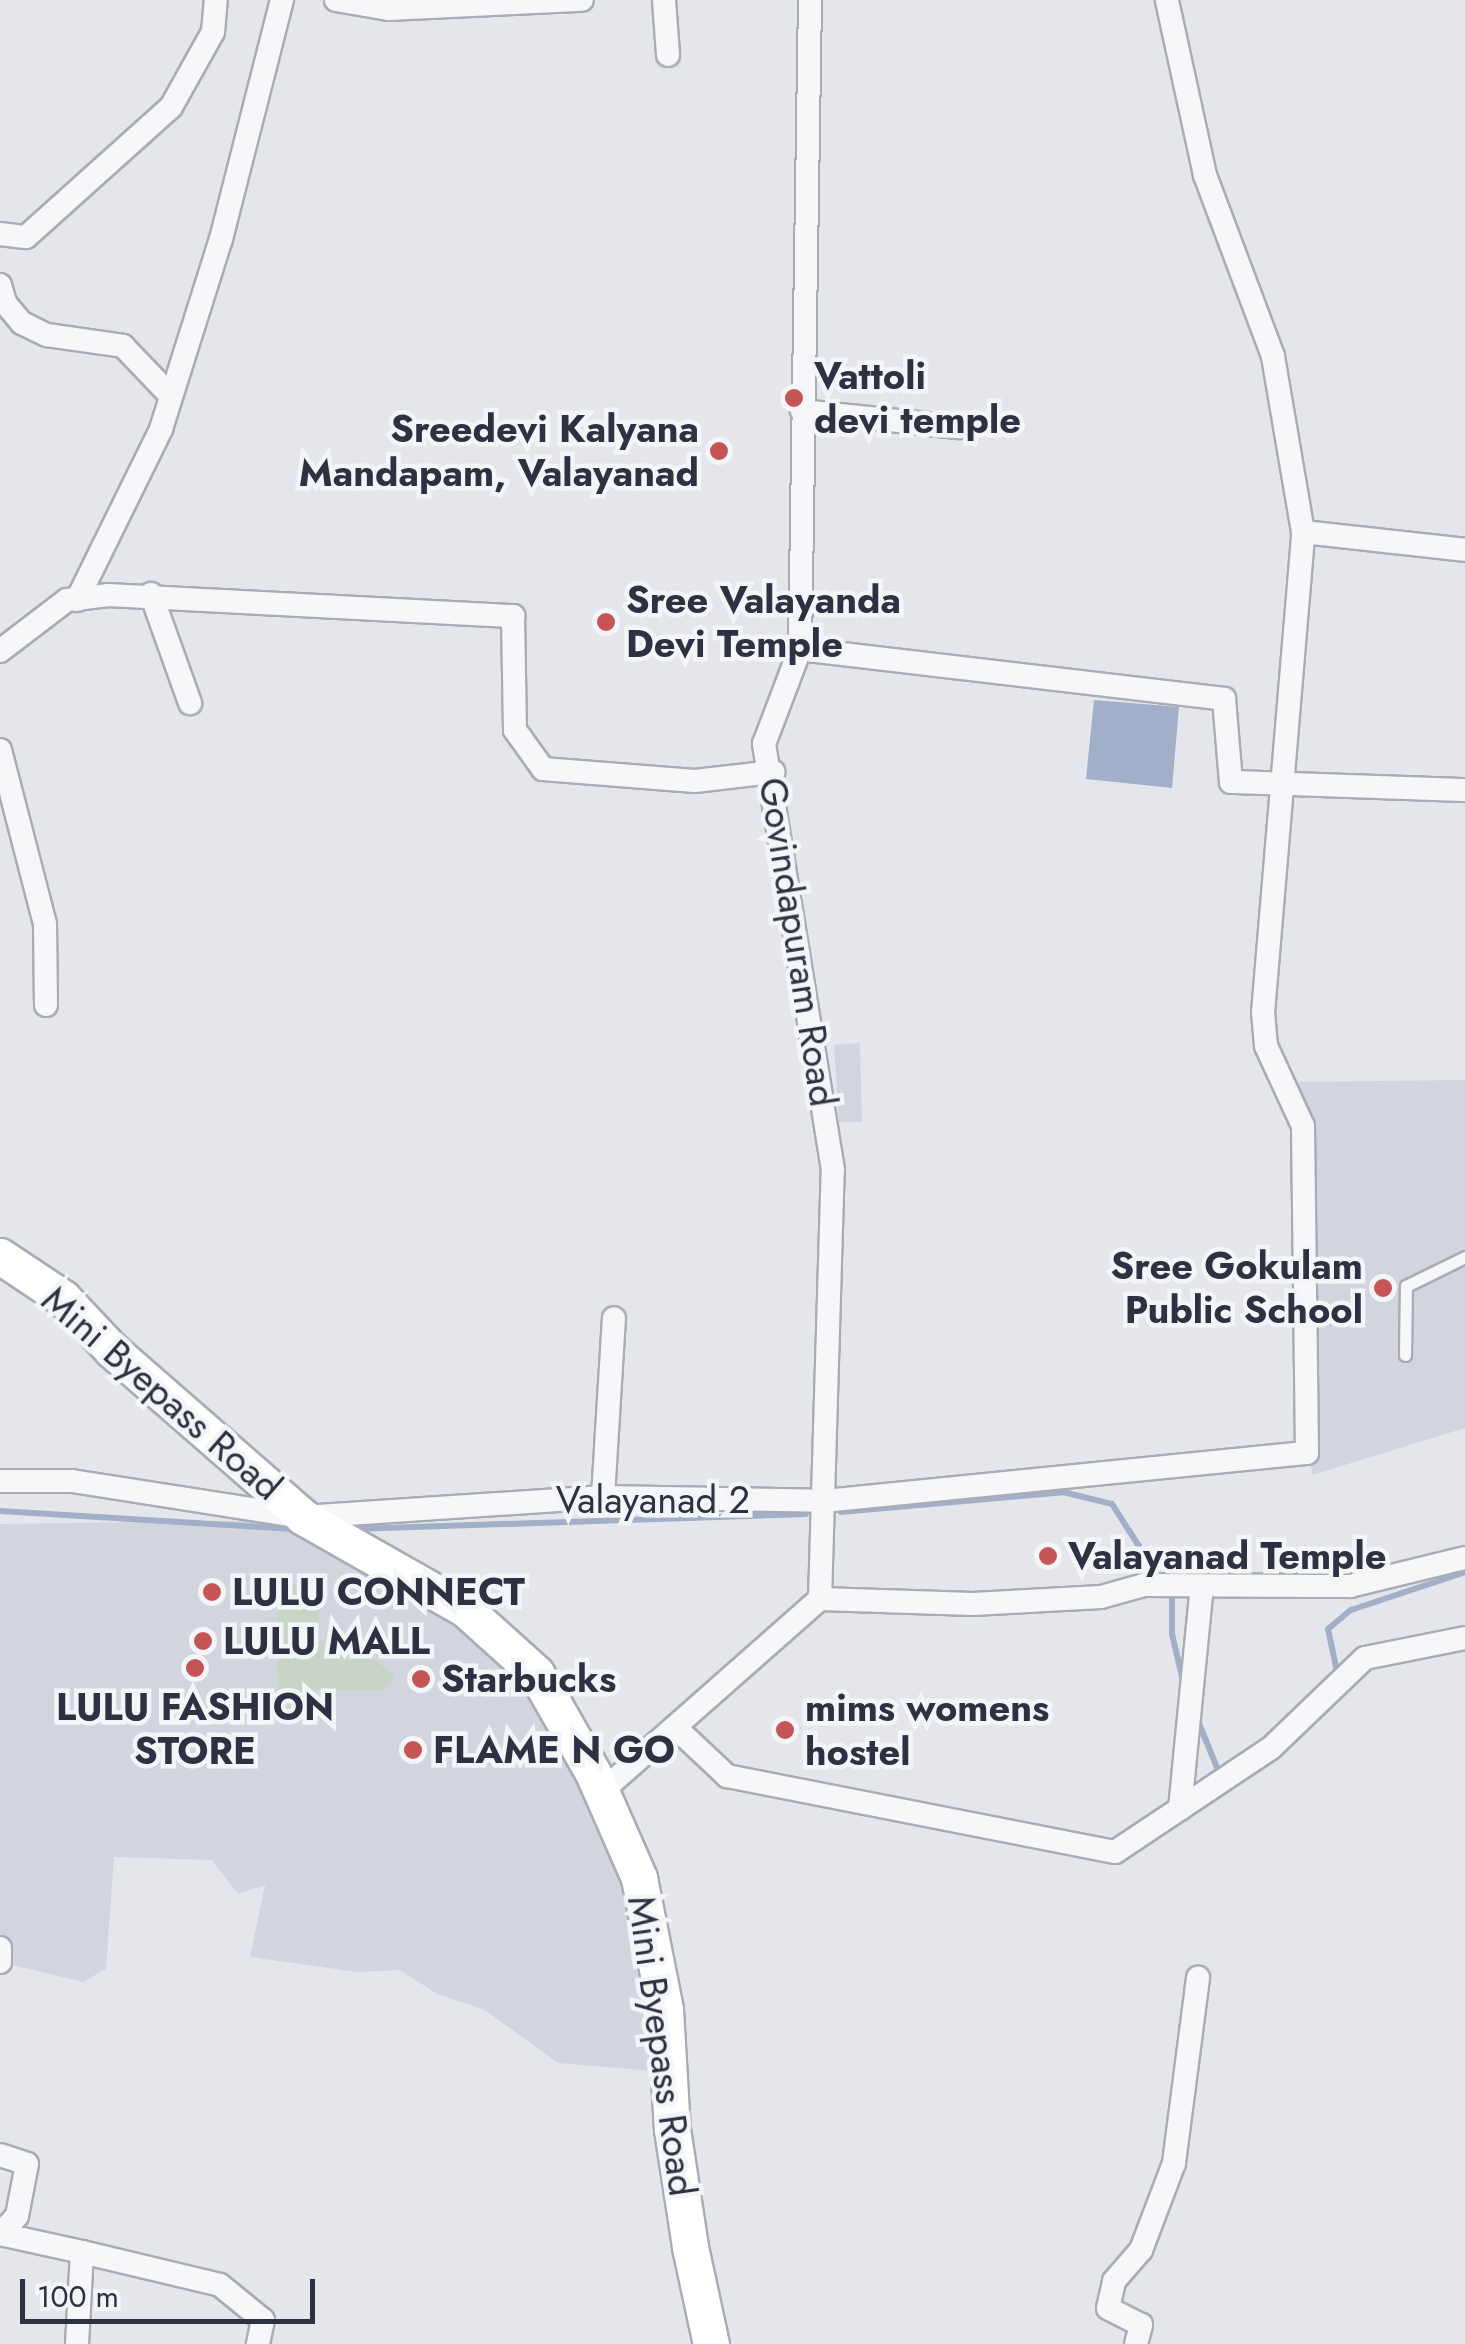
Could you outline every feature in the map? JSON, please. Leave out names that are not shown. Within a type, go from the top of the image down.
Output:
[{"type":"main road","name":"Mini Byepass Road","points":[[0,1256],[63,1298],[113,1351],[303,1516],[465,1610],[536,1673],[601,1792],[639,1878],[665,2009],[684,2214],[711,2344]]},
{"type":"street","points":[[0,234],[26,236],[170,106],[213,32],[216,0]]},
{"type":"street","points":[[77,600],[110,544],[170,395],[222,239],[282,0]]},
{"type":"street","points":[[336,0],[388,10],[582,0]]},
{"type":"street","points":[[664,0],[668,54]]},
{"type":"street","name":"Govindapuram Road","points":[[810,0],[800,649],[764,744],[772,772],[834,1170],[820,1599]]},
{"type":"street","points":[[1167,0],[1205,175],[1273,356],[1303,532],[1282,782]]},
{"type":"street","points":[[0,285],[5,303],[22,323],[47,335],[124,346],[170,395]]},
{"type":"street","points":[[802,411],[958,427]]},
{"type":"street","points":[[1303,532],[1465,550]]},
{"type":"street","points":[[151,594],[190,703]]},
{"type":"street","points":[[0,650],[67,600],[151,594],[186,602],[512,616],[515,730],[542,769],[695,781],[772,772]]},
{"type":"street","points":[[800,649],[1224,698],[1230,782],[1465,790]]},
{"type":"street","points":[[0,750],[45,924],[46,1005]]},
{"type":"street","name":"Valayanad 2","points":[[0,1481],[72,1482],[303,1516],[602,1496],[824,1500],[1307,1453],[1303,1126],[1266,1046],[1262,1013],[1282,782]]},
{"type":"street","points":[[602,1496],[614,1318]]},
{"type":"street","points":[[601,1792],[820,1599],[973,1604],[1100,1597],[1144,1585],[1350,1586],[1465,1558]]},
{"type":"street","points":[[1180,1808],[1202,1586]]},
{"type":"street","points":[[676,1729],[727,1776],[1115,1852],[1271,1748],[1365,1658],[1465,1638]]},
{"type":"street","points":[[0,1948],[0,1962]]},
{"type":"street","points":[[1136,2344],[1142,2326],[1108,2308],[1114,2281],[1141,2250],[1174,2163],[1198,1978]]},
{"type":"street","points":[[0,2155],[27,2164],[18,2216],[0,2234]]},
{"type":"street","points":[[0,2234],[220,2285],[263,2320],[258,2344]]},
{"type":"street","points":[[78,2344],[82,2252]]},
{"type":"lane","points":[[1405,1356],[1406,1286],[1465,1257]]},
{"type":"shaded area","points":[[860,1043],[862,1122],[839,1122],[834,1045]]},
{"type":"shaded area","name":"Sree Gokulam Public School","points":[[1465,1080],[1465,1428],[1312,1475],[1290,1082]]},
{"type":"shaded area","points":[[294,1520],[421,1598],[512,1665],[587,1778],[621,1869],[654,2071],[558,2063],[485,2010],[437,1994],[400,1970],[358,1972],[250,1957],[265,1885],[238,1894],[212,1860],[114,1857],[106,1969],[83,1982],[0,1962],[0,1524]]},
{"type":"green space","points":[[277,1584],[296,1584],[297,1593],[310,1594],[310,1607],[319,1611],[319,1623],[312,1623],[312,1632],[297,1632],[297,1640],[323,1641],[324,1653],[367,1653],[396,1677],[382,1690],[278,1691]]},
{"type":"water","points":[[1094,700],[1179,707],[1172,788],[1086,779]]},
{"type":"waterway","name":"Valayanad 2","points":[[841,1512],[1063,1492],[1112,1504],[1139,1546],[1142,1579]]},
{"type":"waterway","points":[[0,1511],[295,1529]]},
{"type":"waterway","points":[[354,1529],[806,1514]]},
{"type":"waterway","points":[[1338,1676],[1328,1629],[1351,1610],[1465,1572]]},
{"type":"waterway","name":"Valayanad 2","points":[[1172,1589],[1172,1634],[1183,1681]]},
{"type":"waterway","name":"Valayanad 2","points":[[1198,1721],[1218,1770]]},
{"type":"place","name":"Vattoli devi temple","points":[[794,398]]},
{"type":"place","name":"Sreedevi Kalyana Mandapam, Valayanad","points":[[719,451]]},
{"type":"place","name":"Sree Valayanda Devi Temple","points":[[606,622]]},
{"type":"place","name":"Sree Gokulam Public School","points":[[1383,1288]]},
{"type":"place","name":"Valayanad Temple","points":[[1048,1556]]},
{"type":"place","name":"LULU CONNECT","points":[[212,1592]]},
{"type":"place","name":"LULU MALL","points":[[203,1641]]},
{"type":"place","name":"LULU FASHION STORE","points":[[195,1668]]},
{"type":"place","name":"Starbucks","points":[[421,1679]]},
{"type":"place","name":"mims womens hostel","points":[[785,1730]]},
{"type":"place","name":"FLAME N GO","points":[[413,1750]]}]
